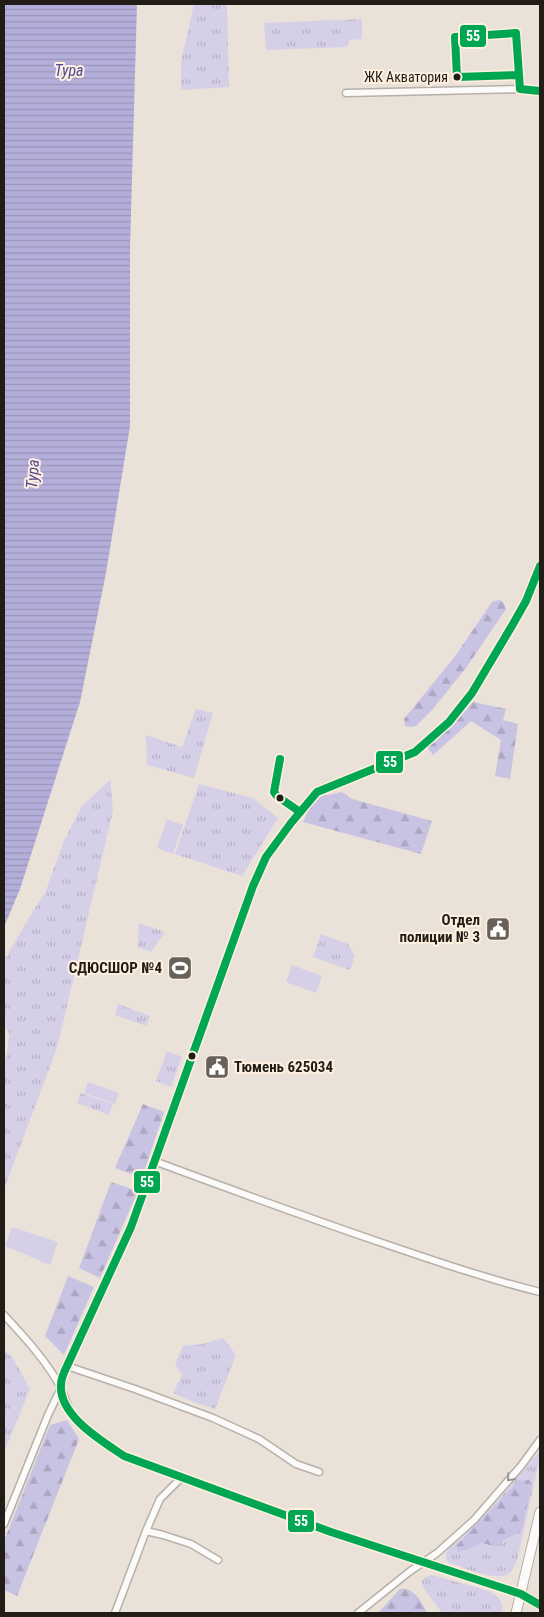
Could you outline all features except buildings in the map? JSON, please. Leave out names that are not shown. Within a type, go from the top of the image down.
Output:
[{"type":"main road","points":[[537,1523],[540,1503]]},
{"type":"main road","points":[[516,1613],[540,1512]]},
{"type":"main road","points":[[521,1594],[540,1596]]},
{"type":"main road","points":[[521,1594],[540,1605]]},
{"type":"street","points":[[346,94],[520,89],[540,91]]},
{"type":"street","points":[[4,1524],[48,1415],[61,1388],[67,1366],[131,1227],[192,1052],[262,864],[280,836],[317,792],[415,752],[448,722],[472,693],[514,624],[526,601],[540,566]]},
{"type":"street","points":[[154,1162],[442,1263],[540,1292]]},
{"type":"street","points":[[4,1315],[33,1346],[61,1388],[66,1403],[73,1414],[94,1437],[124,1456],[330,1532],[521,1594]]},
{"type":"street","points":[[67,1366],[213,1418],[259,1439],[296,1464],[319,1472]]},
{"type":"street","points":[[358,1613],[437,1552],[474,1520],[521,1466],[540,1440]]},
{"type":"street","points":[[114,1613],[160,1499],[181,1478]]},
{"type":"street","points":[[146,1531],[191,1544],[218,1560]]},
{"type":"green space","points":[[194,4],[227,4],[229,87],[181,90],[181,61]]},
{"type":"green space","points":[[362,19],[362,39],[349,40],[347,47],[266,50],[264,23]]},
{"type":"green space","points":[[499,600],[503,602],[506,609],[466,668],[432,710],[416,726],[405,726],[404,719],[456,655],[492,602]]},
{"type":"green space","points":[[473,702],[506,709],[503,720],[518,724],[510,779],[495,776],[501,740],[471,721],[433,755],[427,747],[456,721]]},
{"type":"green space","points":[[196,709],[213,713],[194,778],[147,765],[146,735],[182,747]]},
{"type":"green space","points":[[110,780],[113,811],[57,1048],[4,1189],[4,1066],[9,1033],[4,1025],[5,959],[45,893],[64,841],[82,806]]},
{"type":"green space","points":[[199,784],[253,798],[278,818],[242,876],[175,854]]},
{"type":"green space","points":[[342,792],[352,799],[432,821],[421,854],[303,822],[314,798]]},
{"type":"green space","points":[[167,819],[183,825],[173,854],[157,848]]},
{"type":"green space","points":[[139,923],[165,932],[151,952],[138,947]]},
{"type":"green space","points":[[321,934],[348,944],[355,956],[350,970],[313,957]]},
{"type":"green space","points":[[292,965],[322,976],[316,993],[286,982]]},
{"type":"green space","points":[[118,1004],[150,1016],[146,1026],[115,1015]]},
{"type":"green space","points":[[167,1051],[182,1057],[171,1087],[156,1081]]},
{"type":"green space","points":[[88,1082],[119,1093],[115,1104],[84,1093]]},
{"type":"green space","points":[[81,1093],[113,1104],[109,1115],[77,1103]]},
{"type":"green space","points":[[143,1104],[164,1112],[142,1178],[115,1168]]},
{"type":"green space","points":[[111,1182],[138,1191],[100,1278],[79,1268]]},
{"type":"green space","points":[[12,1227],[58,1242],[50,1265],[5,1246]]},
{"type":"green space","points":[[68,1276],[94,1287],[64,1355],[45,1336]]},
{"type":"green space","points":[[223,1338],[236,1355],[215,1409],[173,1393],[182,1375],[175,1364],[183,1346],[202,1344]]},
{"type":"green space","points":[[4,1350],[13,1358],[30,1389],[4,1452]]},
{"type":"green space","points":[[67,1420],[79,1439],[17,1596],[4,1590],[4,1541],[50,1425]]},
{"type":"green space","points":[[538,1453],[540,1457],[517,1561],[511,1572],[506,1575],[490,1575],[471,1571],[448,1562],[446,1553],[451,1546],[462,1538],[500,1498]]},
{"type":"green space","points":[[529,1480],[532,1484],[522,1529],[495,1546],[481,1543],[458,1552],[456,1546],[519,1481]]},
{"type":"green space","points":[[432,1575],[489,1591],[500,1600],[502,1613],[442,1613],[422,1586],[422,1581],[425,1577]]},
{"type":"green space","points":[[400,1589],[409,1590],[413,1593],[420,1600],[427,1613],[378,1613]]},
{"type":"water","name":"Тура","points":[[4,4],[137,4],[130,248],[130,426],[106,573],[80,702],[20,889],[4,927]]},
{"type":"transit line","name":"55","points":[[518,75],[457,77],[455,37],[516,33],[520,89],[540,91]]},
{"type":"transit line","name":"55","points":[[540,566],[526,601],[513,624],[472,693],[449,722],[415,752],[317,792],[266,857],[253,886],[131,1227],[64,1373],[61,1385],[62,1396],[74,1417],[94,1435],[124,1456],[331,1532],[521,1594],[540,1605]]},
{"type":"transit line","name":"55","points":[[280,759],[274,792],[300,812]]},
{"type":"place","name":"ЖК Акватория","points":[[457,77]]},
{"type":"place","name":"Отдел полиции № 3","points":[[498,929]]},
{"type":"place","name":"СДЮСШОР №4","points":[[180,968]]},
{"type":"place","name":"Тюмень 625034","points":[[217,1067]]}]
